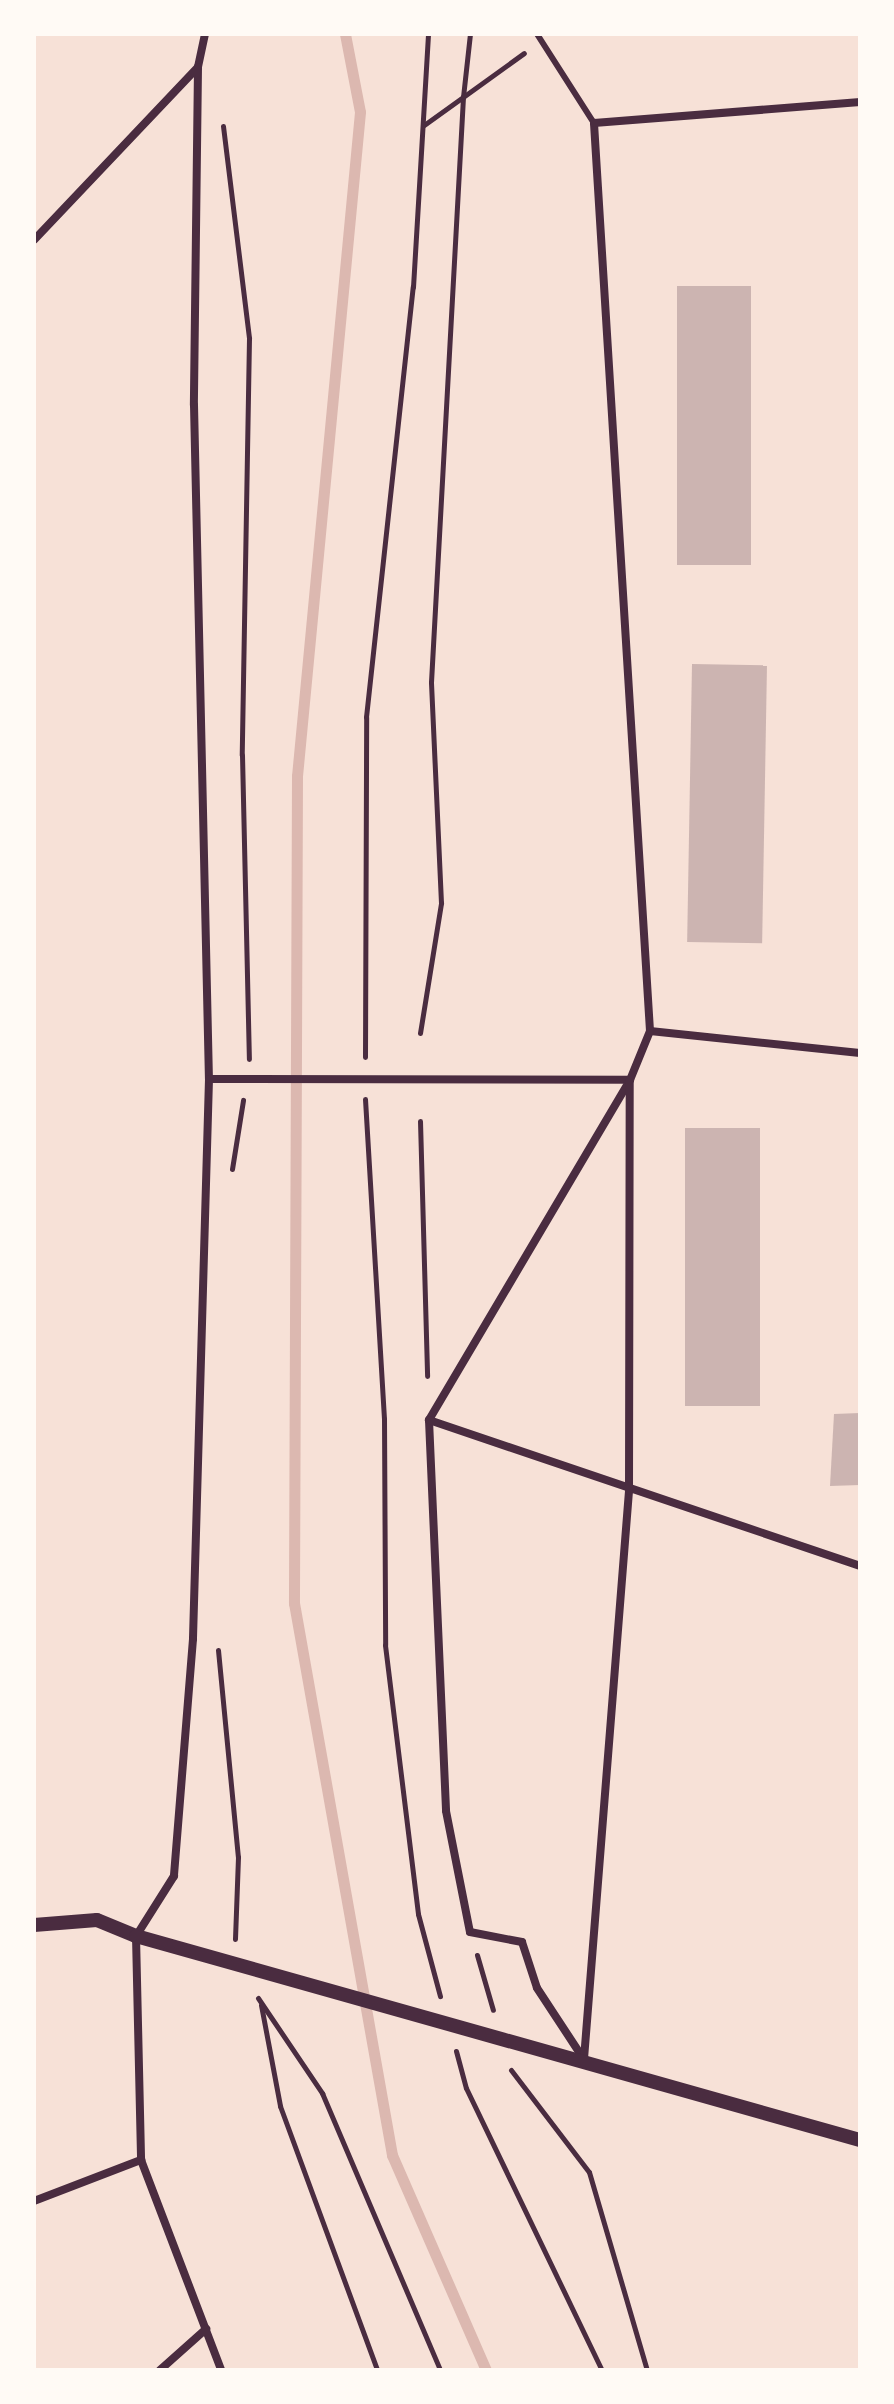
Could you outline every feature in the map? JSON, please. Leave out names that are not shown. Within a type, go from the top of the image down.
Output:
[{"type":"street","points":[[205,34],[198,67],[194,405],[209,1079],[193,1639],[174,1876],[136,1936],[141,2160],[221,2370]]},
{"type":"street","points":[[34,240],[198,67]]},
{"type":"street","points":[[584,2059],[537,1988],[522,1942],[470,1932],[446,1811],[429,1420],[630,1080],[650,1031],[594,123],[860,102]]},
{"type":"street","points":[[650,1031],[860,1053]]},
{"type":"street","points":[[209,1079],[630,1080]]},
{"type":"street","points":[[584,2059],[629,1491],[630,1080]]},
{"type":"street","points":[[429,1420],[629,1491],[860,1566]]},
{"type":"street","points":[[34,1925],[84,1918],[205,1956],[584,2059],[860,2140]]},
{"type":"street","points":[[34,2201],[141,2160]]},
{"type":"street","points":[[160,2370],[206,2329]]},
{"type":"lane","points":[[537,34],[538,43],[594,123]]},
{"type":"path","points":[[365,1072],[366,717],[413,287],[428,34]]},
{"type":"path","points":[[420,1033],[441,903],[431,682],[463,97],[470,34]]},
{"type":"path","points":[[423,125],[538,43]]},
{"type":"path","points":[[222,112],[249,338],[242,755],[246,1075]]},
{"type":"path","points":[[365,1088],[384,1419],[385,1645],[418,1914],[442,2001]]},
{"type":"path","points":[[231,1182],[244,1090]]},
{"type":"path","points":[[420,1121],[429,1420]]},
{"type":"path","points":[[217,1639],[238,1857],[234,1947]]},
{"type":"path","points":[[470,1932],[495,2015]]},
{"type":"path","points":[[251,1987],[322,2093],[440,2370]]},
{"type":"path","points":[[260,2000],[280,2106],[377,2370]]},
{"type":"path","points":[[454,2045],[466,2088],[602,2370]]},
{"type":"path","points":[[507,2056],[511,2069],[589,2172],[647,2370]]},
{"type":"building","points":[[677,286],[751,286],[751,565],[677,565]]},
{"type":"building","points":[[692,664],[767,665],[762,943],[687,942]]},
{"type":"building","points":[[685,1128],[760,1128],[760,1406],[685,1406]]},
{"type":"building","points":[[860,1413],[860,1485],[830,1486],[834,1414]]},
{"type":"waterway","points":[[345,34],[360,112],[297,776],[294,1603],[392,2155],[486,2370]]}]
